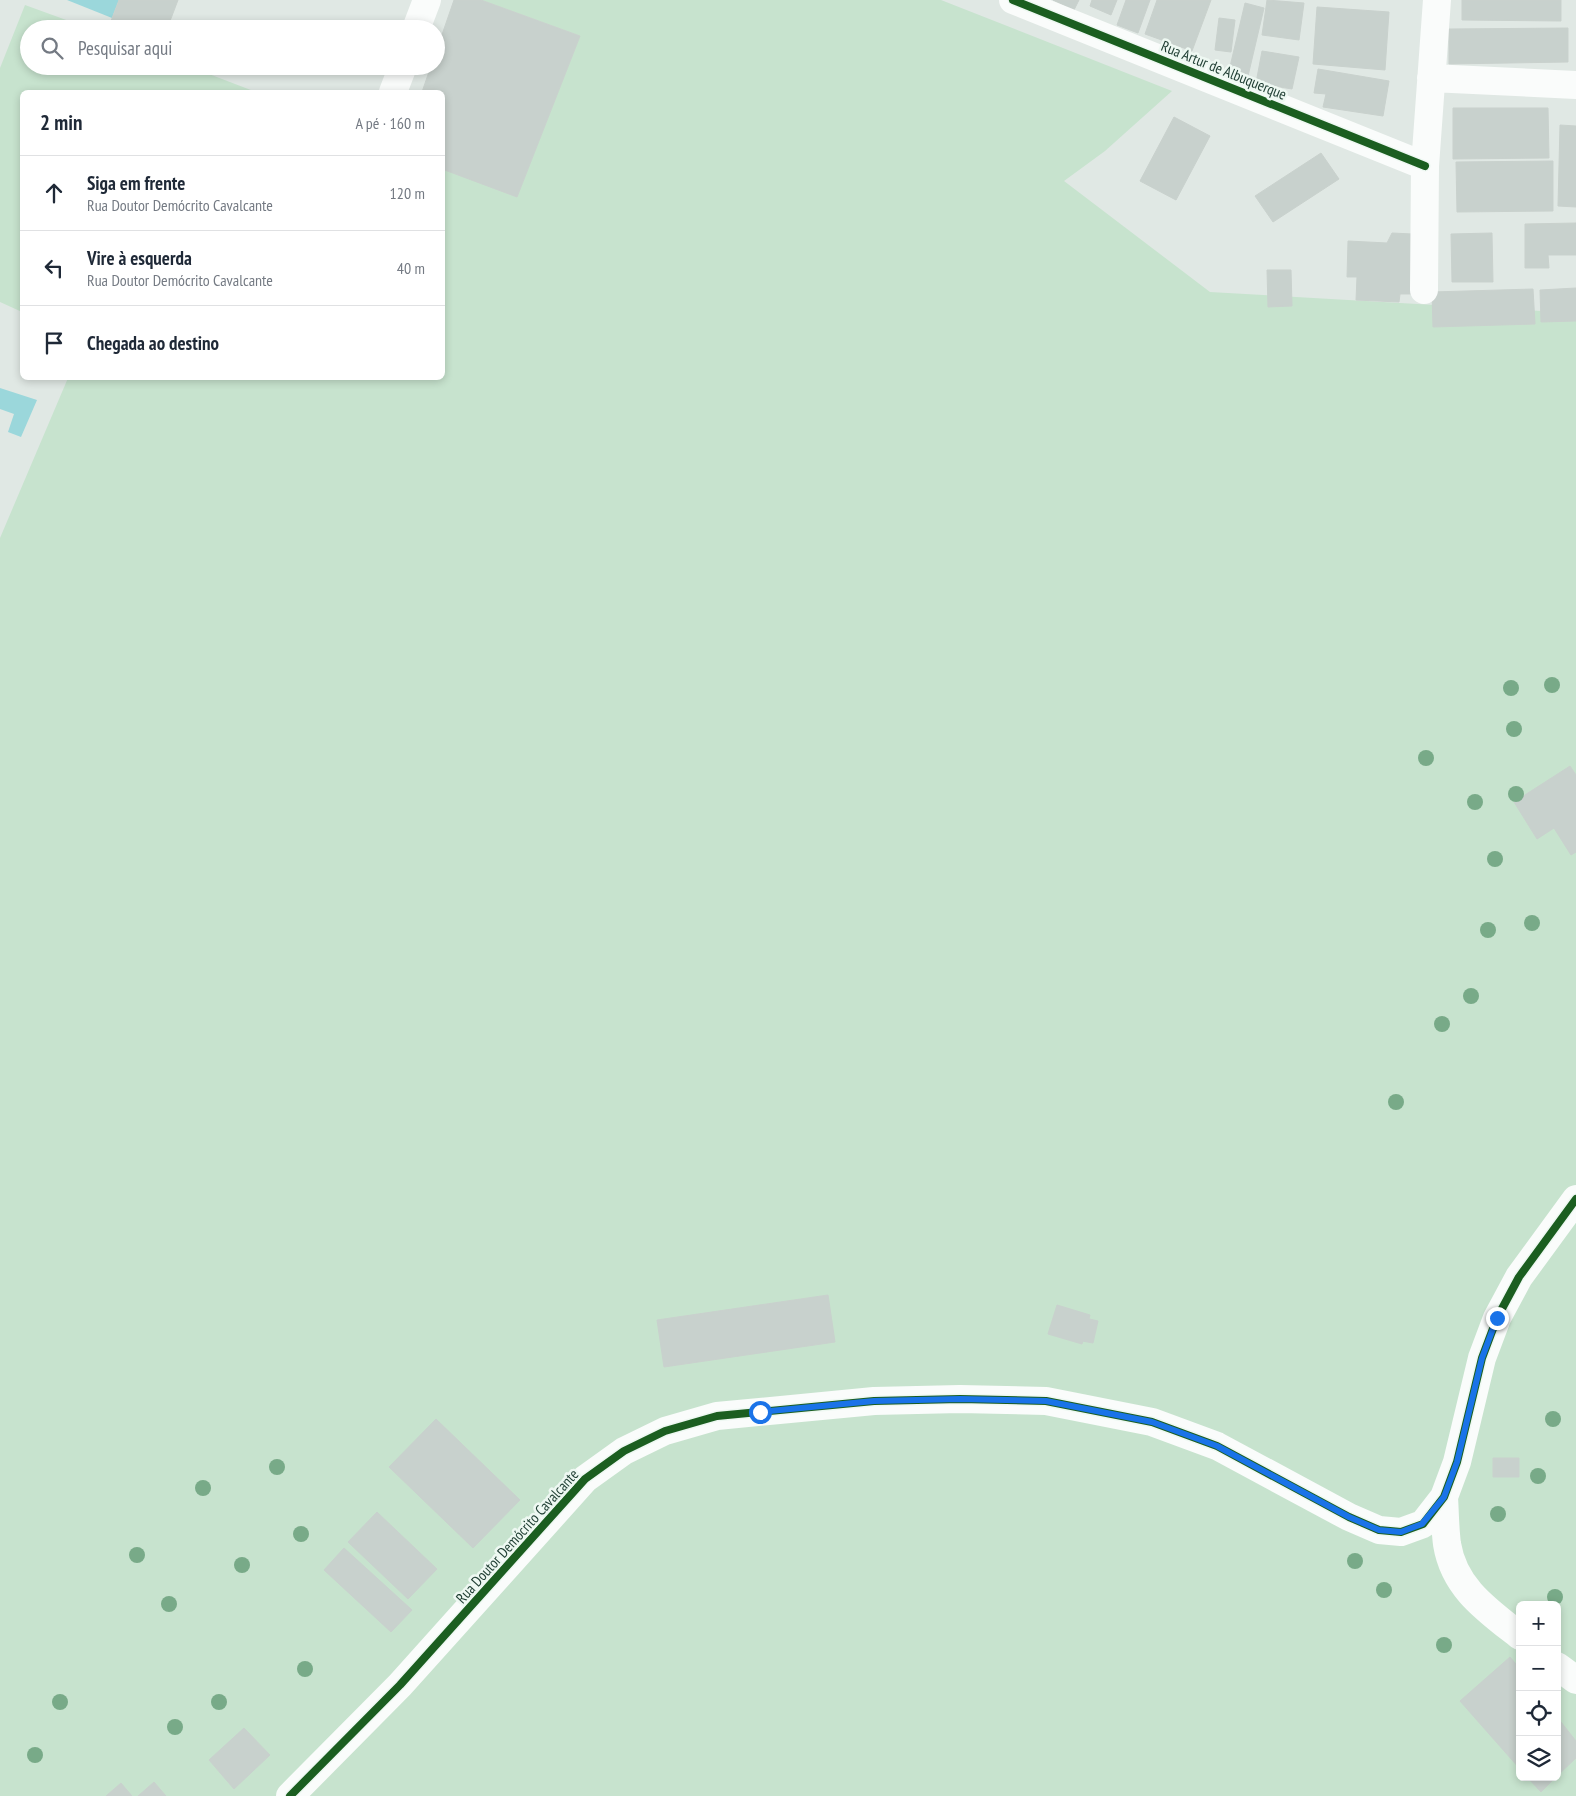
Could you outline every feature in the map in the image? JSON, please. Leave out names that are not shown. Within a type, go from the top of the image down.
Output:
[{"type":"street","points":[[419,20],[427,0]]},
{"type":"street","name":"Rua Artur de Albuquerque","points":[[1013,0],[1425,166]]},
{"type":"street","points":[[1424,290],[1425,166],[1437,0]]},
{"type":"street","points":[[394,90],[400,75]]},
{"type":"street","points":[[1431,78],[1576,85]]},
{"type":"street","name":"Rua Doutor Demócrito Cavalcante","points":[[290,1796],[400,1685],[585,1479],[624,1451],[665,1431],[717,1416],[874,1401],[960,1399],[1046,1401],[1152,1422],[1217,1446],[1349,1517],[1379,1530],[1401,1532],[1422,1524],[1444,1497],[1457,1462],[1482,1358],[1497,1318],[1519,1277],[1576,1199]]},
{"type":"street","name":"Rua Doutor Demócrito Cavalcante","points":[[1444,1497],[1447,1545],[1454,1570],[1468,1592],[1516,1633]]},
{"type":"street","points":[[1561,1669],[1576,1680]]},
{"type":"green space","points":[[481,0],[941,0],[1172,91],[1105,151],[1064,181],[1210,292],[1576,313],[1576,1796],[0,1796],[0,538],[67,380],[445,380],[445,170],[517,197],[580,36]]},
{"type":"green space","points":[[25,5],[66,20],[20,20],[20,75],[212,75],[251,90],[20,90],[20,311],[0,302],[0,68]]},
{"type":"water","points":[[67,0],[119,0],[112,18]]},
{"type":"water","points":[[0,388],[37,400],[21,437],[8,432],[14,414],[0,409]]},
{"type":"building","points":[[119,0],[178,0],[170,20],[111,20]]},
{"type":"building","points":[[454,0],[481,0],[580,36],[517,197],[445,170],[445,90],[423,90],[428,75],[445,75],[445,26]]},
{"type":"building","points":[[1053,0],[1079,0],[1074,10]]},
{"type":"building","points":[[1092,0],[1117,0],[1111,15],[1090,6]]},
{"type":"building","points":[[1126,0],[1150,0],[1138,33],[1117,25]]},
{"type":"building","points":[[1157,0],[1211,0],[1192,51],[1145,34]]},
{"type":"building","points":[[1267,0],[1304,3],[1299,40],[1262,35]]},
{"type":"building","points":[[1462,0],[1561,0],[1561,21],[1462,20]]},
{"type":"building","points":[[1245,3],[1264,8],[1248,76],[1229,71]]},
{"type":"building","points":[[1317,7],[1389,12],[1385,70],[1313,64]]},
{"type":"building","points":[[1219,18],[1235,20],[1231,52],[1215,50]]},
{"type":"building","points":[[1568,28],[1568,62],[1449,64],[1449,29]]},
{"type":"building","points":[[1262,51],[1299,57],[1292,89],[1256,83]]},
{"type":"building","points":[[1318,69],[1389,81],[1383,116],[1323,107],[1326,94],[1314,93]]},
{"type":"building","points":[[1453,108],[1548,108],[1549,158],[1453,159]]},
{"type":"building","points":[[1174,117],[1210,136],[1176,200],[1140,181]]},
{"type":"building","points":[[1560,125],[1576,126],[1576,207],[1558,206]]},
{"type":"building","points":[[1321,153],[1339,179],[1273,222],[1255,196]]},
{"type":"building","points":[[1553,161],[1553,211],[1457,212],[1456,162]]},
{"type":"building","points":[[1576,223],[1576,255],[1548,255],[1549,268],[1525,268],[1525,224]]},
{"type":"building","points":[[1392,233],[1412,234],[1414,294],[1400,294],[1399,302],[1356,300],[1357,277],[1347,277],[1348,241],[1387,243]]},
{"type":"building","points":[[1492,233],[1493,282],[1452,282],[1451,234]]},
{"type":"building","points":[[1267,270],[1291,270],[1292,306],[1268,307]]},
{"type":"building","points":[[1576,288],[1576,321],[1541,322],[1540,290]]},
{"type":"building","points":[[1533,289],[1535,324],[1433,327],[1432,292]]},
{"type":"building","points":[[1570,766],[1576,775],[1576,852],[1571,855],[1554,828],[1537,839],[1514,802]]},
{"type":"building","points":[[828,1295],[835,1342],[664,1367],[657,1320]]},
{"type":"building","points":[[1057,1305],[1090,1315],[1082,1344],[1048,1334]]},
{"type":"building","points":[[1072,1315],[1098,1321],[1093,1343],[1066,1338]]},
{"type":"building","points":[[436,1419],[520,1500],[473,1548],[389,1467]]},
{"type":"building","points":[[1493,1458],[1519,1458],[1519,1477],[1493,1477]]},
{"type":"building","points":[[377,1512],[437,1569],[408,1599],[348,1542]]},
{"type":"building","points":[[344,1548],[412,1610],[391,1632],[324,1570]]},
{"type":"building","points":[[1510,1657],[1516,1664],[1516,1764],[1460,1701]]},
{"type":"building","points":[[1561,1722],[1576,1741],[1576,1758],[1561,1772]]},
{"type":"building","points":[[244,1728],[270,1755],[234,1789],[209,1760]]},
{"type":"building","points":[[1531,1781],[1552,1781],[1541,1792]]},
{"type":"building","points":[[154,1782],[166,1796],[138,1796]]},
{"type":"building","points":[[121,1783],[132,1796],[106,1796]]},
{"type":"cycle path","points":[[1013,0],[1425,166]]},
{"type":"cycle path","points":[[290,1796],[400,1685],[585,1479],[624,1451],[665,1431],[717,1416],[874,1401],[960,1399],[1046,1401],[1152,1422],[1217,1446],[1349,1517],[1379,1530],[1401,1532],[1423,1524],[1444,1497],[1457,1462],[1482,1358],[1497,1318],[1519,1277],[1576,1199]]},
{"type":"route","points":[[760,1412],[874,1401],[960,1399],[1046,1401],[1152,1422],[1217,1446],[1349,1517],[1379,1530],[1401,1532],[1422,1524],[1444,1497],[1457,1462],[1482,1358],[1497,1318]]}]
